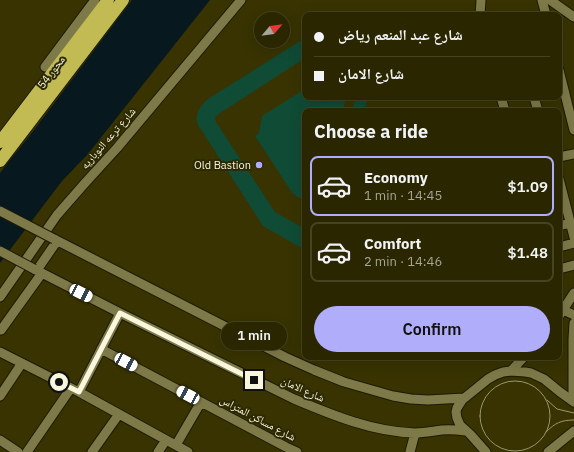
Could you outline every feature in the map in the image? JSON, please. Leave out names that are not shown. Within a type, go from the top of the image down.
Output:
[{"type":"highway","name":"محور 54","points":[[0,142],[108,0]]},
{"type":"highway","name":"محور 54","points":[[0,160],[123,0]]},
{"type":"street","points":[[45,67],[95,0]]},
{"type":"street","name":"شارع ترعه النوباريه","points":[[0,297],[57,215],[117,148],[241,0]]},
{"type":"street","points":[[480,12],[481,0]]},
{"type":"street","points":[[542,0],[545,12]]},
{"type":"street","points":[[550,0],[574,17]]},
{"type":"street","points":[[562,80],[572,113],[574,130]]},
{"type":"street","points":[[562,156],[574,154]]},
{"type":"street","points":[[562,205],[574,237]]},
{"type":"street","name":"شارع الامان","points":[[0,211],[314,370],[344,382],[393,396],[428,400],[464,398]]},
{"type":"street","points":[[562,225],[570,223]]},
{"type":"street","points":[[1,330],[56,240]]},
{"type":"street","points":[[562,246],[574,243]]},
{"type":"street","name":"شارع الامان","points":[[0,251],[120,313],[294,399],[324,412],[373,428],[394,432],[415,433],[451,429],[466,431]]},
{"type":"street","points":[[562,268],[574,266]]},
{"type":"street","points":[[562,311],[574,293]]},
{"type":"street","points":[[27,452],[75,390],[101,349],[120,313]]},
{"type":"street","points":[[562,313],[574,315]]},
{"type":"street","points":[[574,323],[574,402]]},
{"type":"street","name":"شارع مساكن المتراس","points":[[101,349],[297,452]]},
{"type":"street","points":[[0,352],[75,390],[188,452]]},
{"type":"street","points":[[511,371],[521,360]]},
{"type":"street","points":[[0,396],[22,363]]},
{"type":"street","points":[[486,452],[460,425],[456,415],[457,408],[464,398],[495,375],[511,371],[525,372],[538,376],[574,402]]},
{"type":"street","points":[[176,445],[201,402]]},
{"type":"street","points":[[92,452],[119,414]]},
{"type":"street","points":[[548,452],[574,430]]},
{"type":"street","points":[[413,451],[415,433]]},
{"type":"street","points":[[0,440],[18,452]]},
{"type":"street","points":[[158,452],[166,440]]},
{"type":"green space","points":[[302,40],[302,60],[217,115],[215,118],[216,122],[275,212],[302,227],[302,248],[263,226],[198,125],[197,114],[202,104]]},
{"type":"green space","points":[[302,91],[302,100],[345,100],[344,108],[302,108],[302,199],[293,194],[255,136],[259,133],[262,116]]},
{"type":"green space","points":[[354,100],[367,100],[365,108],[353,108]]},
{"type":"water","points":[[132,0],[210,0],[88,154],[62,181],[0,263],[0,173]]},
{"type":"tram line","points":[[515,381],[528,384],[540,391],[547,403],[550,416],[547,429],[540,441],[528,448],[515,451],[502,448],[490,441],[483,429],[480,416],[483,403],[490,391],[502,384],[515,381]]},
{"type":"tram line","points":[[547,400],[557,409],[574,413]]},
{"type":"tram line","points":[[546,432],[558,423],[574,420]]},
{"type":"place","name":"Old Bastion","points":[[259,165]]},
{"type":"route","points":[[59,382],[79,392],[120,313],[254,380]]}]
